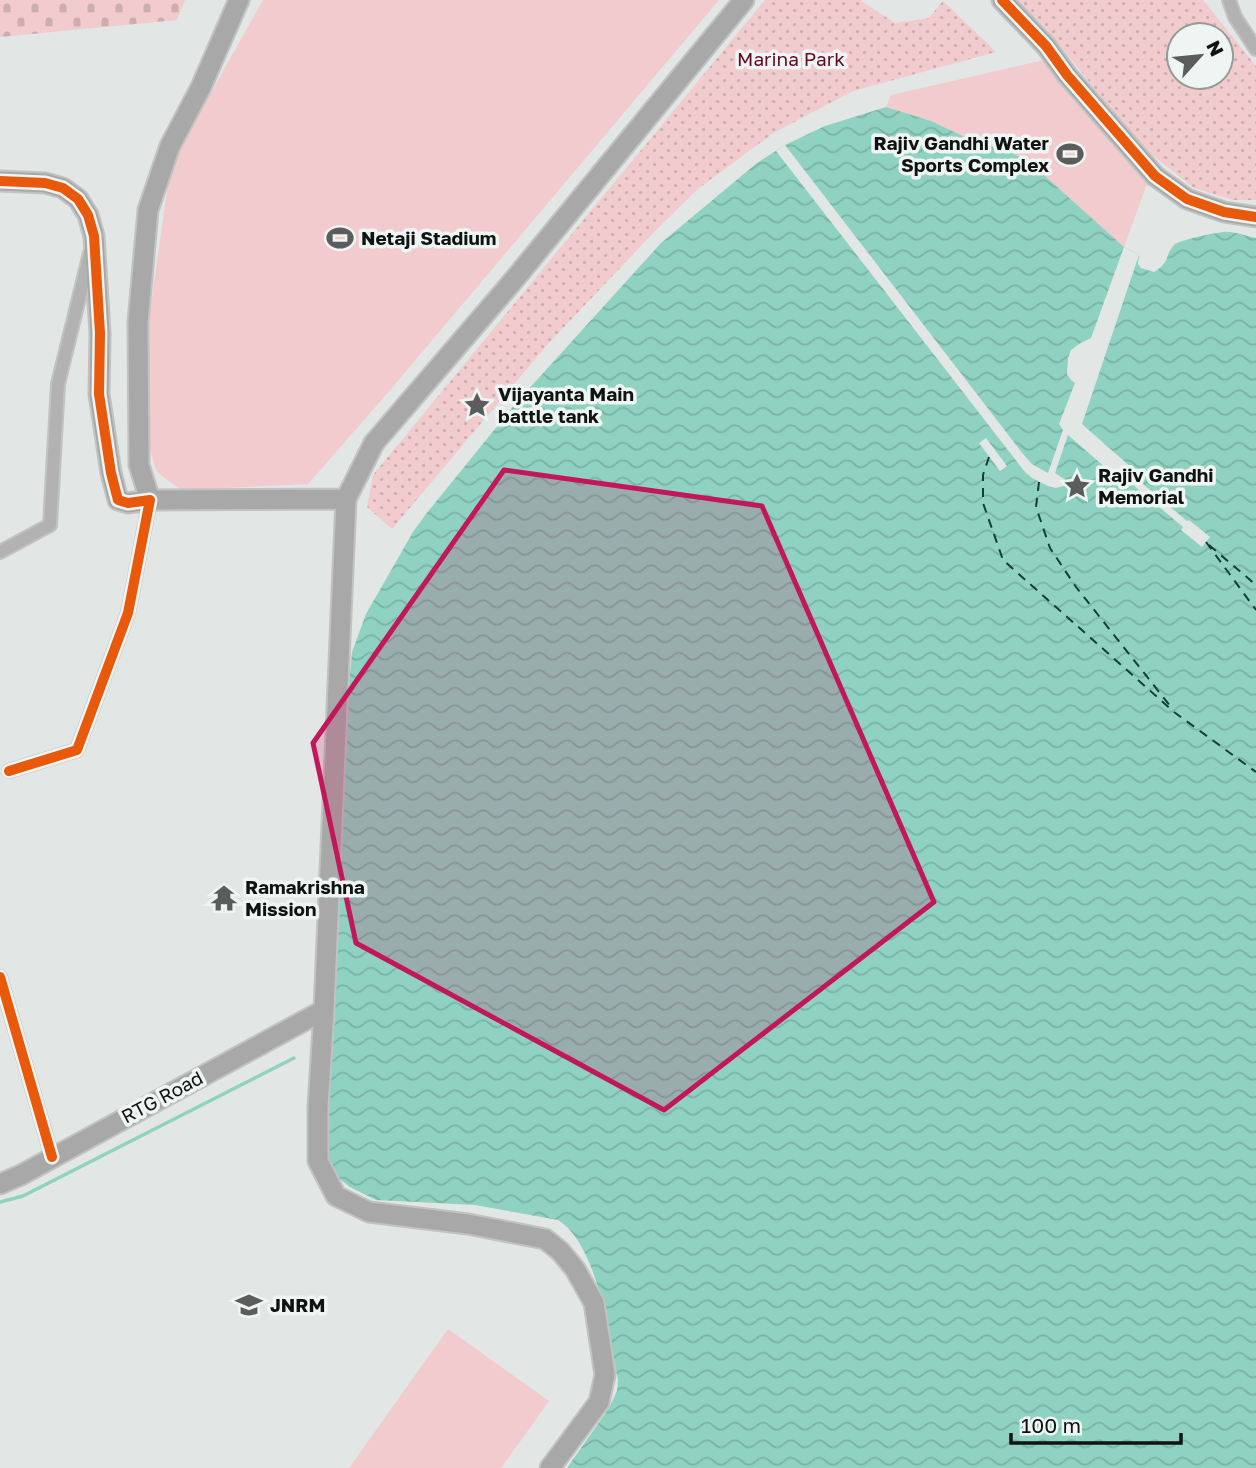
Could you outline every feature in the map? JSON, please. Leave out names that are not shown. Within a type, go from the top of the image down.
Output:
[{"type":"main road","points":[[150,500],[139,465],[138,322],[148,210],[170,146],[201,87],[239,0]]},
{"type":"main road","points":[[550,1468],[599,1402],[605,1375],[594,1303],[576,1269],[545,1239],[468,1224],[369,1212],[336,1196],[318,1161],[318,1107],[346,499],[374,443],[513,281],[744,0]]},
{"type":"main road","points":[[1002,0],[1046,46],[1067,75],[1155,176],[1187,199],[1224,212],[1256,217]]},
{"type":"main road","points":[[0,181],[46,183],[63,188],[78,199],[88,215],[94,236],[100,333],[99,394],[111,473],[118,500],[128,503],[150,500],[346,499]]},
{"type":"main road","name":"RTG Road","points":[[0,1184],[324,1010]]},
{"type":"street","points":[[1229,0],[1235,17],[1256,49]]},
{"type":"street","points":[[0,552],[50,525],[58,384],[94,236]]},
{"type":"street","points":[[9,771],[77,750],[128,613],[150,500]]},
{"type":"street","points":[[0,977],[52,1157]]},
{"type":"highlighted area","points":[[504,470],[762,506],[934,902],[664,1110],[356,943],[313,743]]},
{"type":"green space","points":[[0,0],[185,0],[177,20],[0,37]]},
{"type":"green space","name":"Netaji Stadium","points":[[263,0],[719,0],[308,484],[181,490],[157,472],[147,441],[150,311],[171,164]]},
{"type":"green space","name":"Marina Park","points":[[765,0],[860,0],[895,23],[929,18],[943,1],[996,52],[853,91],[775,132],[699,188],[547,345],[392,529],[367,507],[373,475]]},
{"type":"green space","points":[[1015,0],[1203,0],[1220,21],[1165,21],[1165,91],[1235,91],[1235,40],[1256,66],[1256,200],[1233,200],[1194,188],[1141,146],[1045,27]]},
{"type":"green space","name":"Rajiv Gandhi Water Sports Complex","points":[[1044,60],[1148,181],[1124,247],[1025,158],[967,138],[931,121],[886,107],[891,95]]},
{"type":"green space","points":[[448,1329],[549,1401],[501,1468],[349,1468]]},
{"type":"water","points":[[886,107],[931,121],[967,138],[1025,158],[1124,247],[1139,255],[1138,264],[1141,268],[1154,272],[1163,265],[1174,245],[1189,239],[1227,232],[1256,238],[1256,1468],[567,1468],[609,1408],[617,1391],[618,1380],[600,1293],[583,1249],[572,1232],[558,1220],[475,1205],[376,1200],[350,1187],[336,1176],[327,1159],[328,1067],[346,718],[352,652],[366,614],[426,514],[516,403],[661,243],[757,163],[785,145],[825,126]]},
{"type":"pier","points":[[785,145],[1023,454],[1032,464],[1048,473],[1063,430],[1059,424],[1075,383],[1067,374],[1071,350],[1091,338],[1124,247],[1139,255],[1082,424],[1133,469],[1130,473],[1210,537],[1202,547],[1181,530],[1183,527],[1125,478],[1122,482],[1068,435],[1055,473],[1067,481],[1074,477],[1083,479],[1086,485],[1083,494],[1072,495],[1067,485],[1056,488],[1048,486],[1025,472],[776,151]]},
{"type":"pier","points":[[986,438],[1007,466],[1000,471],[979,443]]},
{"type":"waterway","points":[[0,1202],[23,1196],[294,1058]]},
{"type":"ferry route","points":[[989,457],[983,475],[983,503],[1003,560],[1174,712],[1256,772]]},
{"type":"ferry route","points":[[1039,482],[1036,507],[1050,548],[1076,587],[1171,707]]},
{"type":"ferry route","points":[[1206,542],[1256,610]]},
{"type":"ferry route","points":[[1209,545],[1256,585]]},
{"type":"cycle path","points":[[1002,0],[1046,46],[1067,75],[1155,176],[1187,199],[1224,212],[1256,217]]},
{"type":"cycle path","points":[[0,181],[45,183],[63,188],[78,199],[88,215],[94,236],[100,333],[99,394],[111,473],[118,500],[128,503],[150,500],[128,613],[77,750],[9,771]]},
{"type":"cycle path","points":[[0,977],[52,1157]]},
{"type":"place","name":"Rajiv Gandhi Water Sports Complex","points":[[1070,154]]},
{"type":"place","name":"Netaji Stadium","points":[[340,238]]},
{"type":"place","name":"Vijayanta Main battle tank","points":[[477,405]]},
{"type":"place","name":"Rajiv Gandhi Memorial","points":[[1077,486]]},
{"type":"place","name":"Ramakrishna Mission","points":[[224,898]]},
{"type":"place","name":"JNRM","points":[[249,1305]]}]
